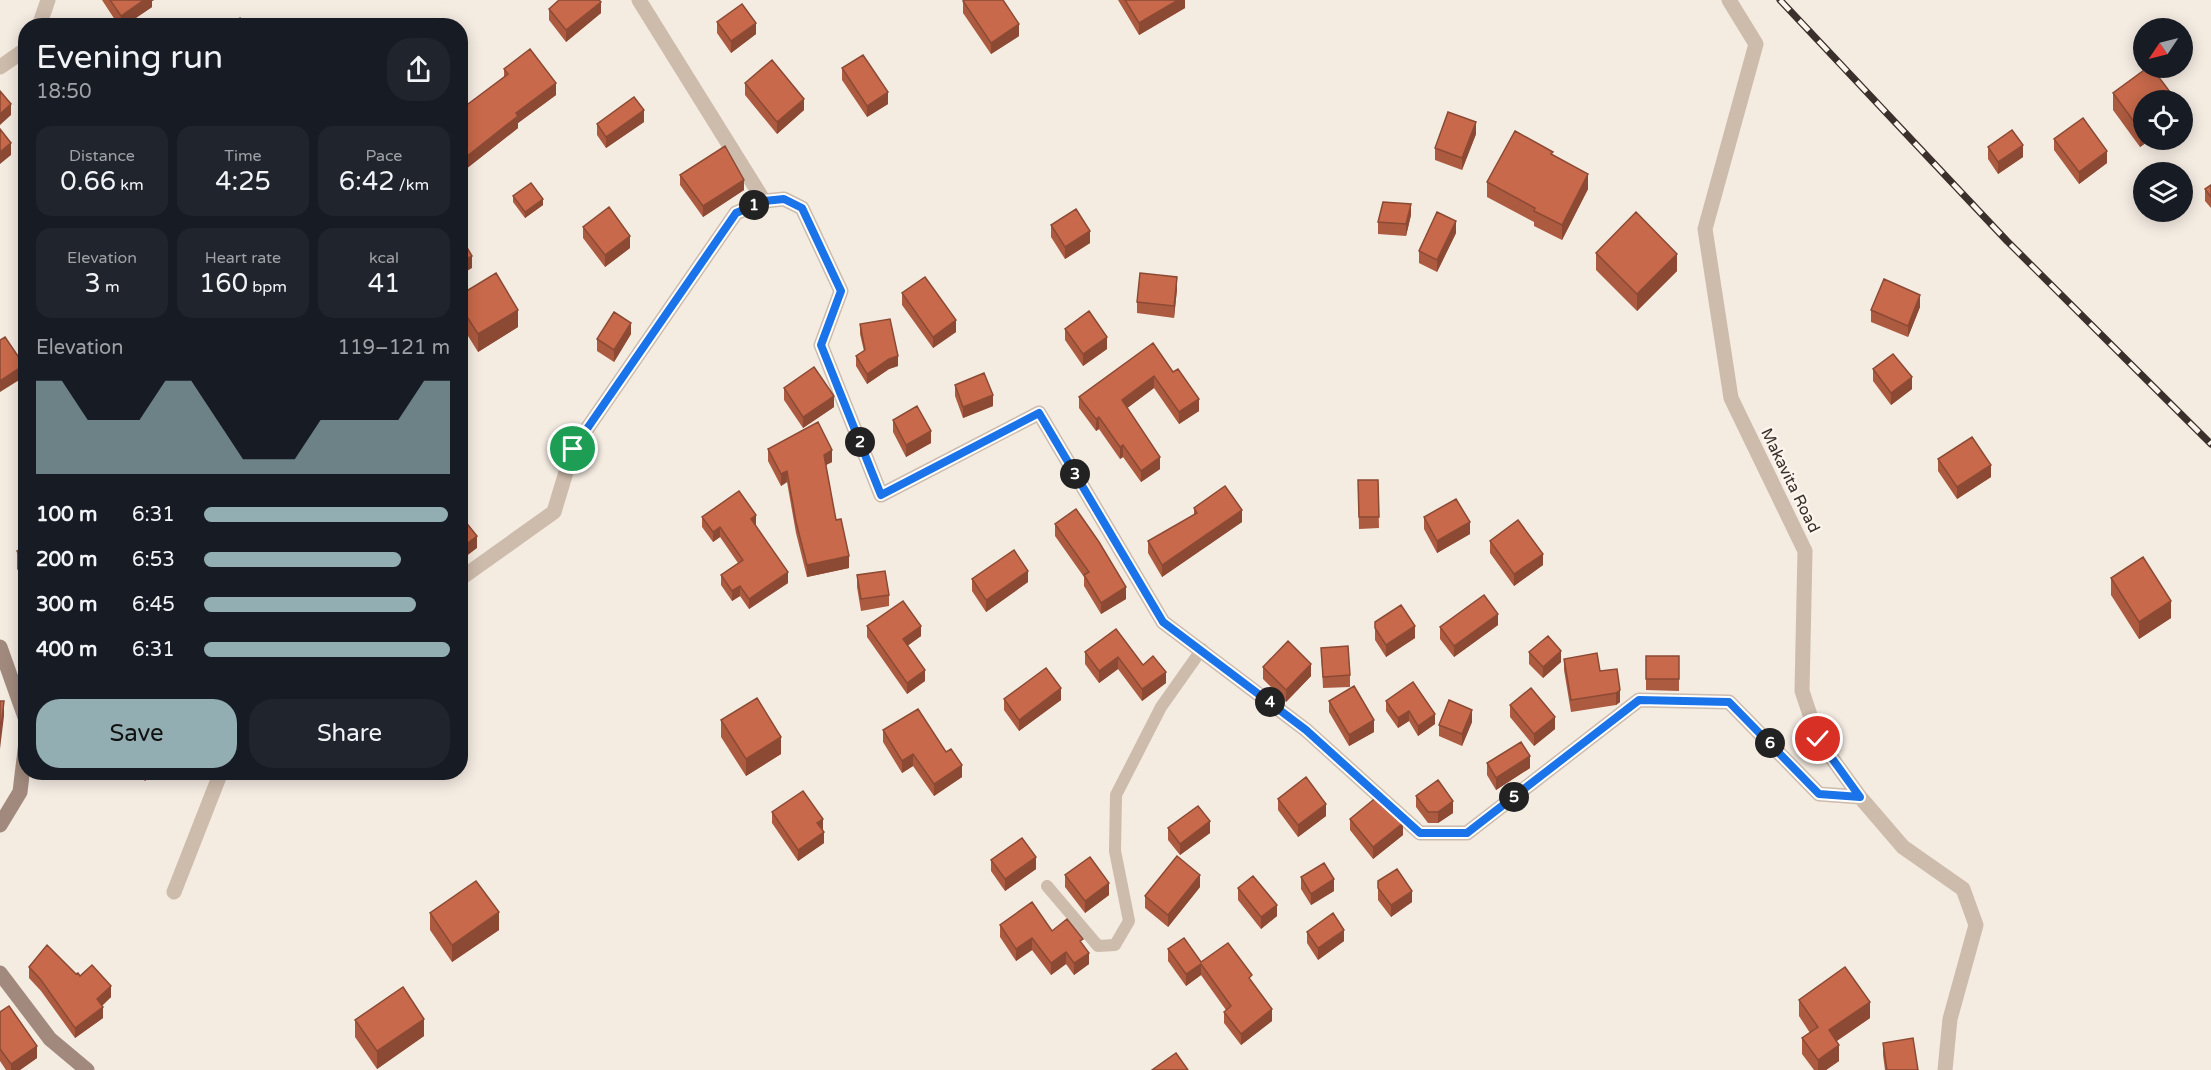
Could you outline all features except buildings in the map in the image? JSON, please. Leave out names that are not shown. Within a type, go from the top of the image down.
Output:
[{"type":"main road","points":[[0,647],[18,698]]},
{"type":"main road","points":[[0,825],[20,792],[21,780]]},
{"type":"main road","points":[[0,973],[50,1039],[87,1070]]},
{"type":"street","points":[[42,18],[48,0]]},
{"type":"street","points":[[639,0],[764,201]]},
{"type":"street","name":"Makavita Road","points":[[1729,0],[1756,44],[1705,229],[1731,398],[1805,551],[1802,691],[1818,739],[1860,797],[1903,847],[1963,889],[1976,925],[1950,1019],[1946,1070]]},
{"type":"street","points":[[0,67],[18,55]]},
{"type":"street","points":[[468,573],[555,512],[573,449],[736,213],[764,201],[784,199],[802,208],[841,291],[821,345],[881,495],[1039,413],[1163,622],[1202,649],[1306,730],[1420,833],[1467,833],[1639,700],[1729,702],[1819,794],[1860,797]]},
{"type":"street","points":[[174,892],[218,780]]},
{"type":"lane","points":[[1047,886],[1098,946],[1115,945],[1129,921],[1115,851],[1116,795],[1161,707],[1202,649]]},
{"type":"railway","points":[[1780,0],[2007,241],[2211,444]]},
{"type":"route","points":[[573,449],[736,213],[764,201],[784,199],[802,208],[841,291],[821,345],[881,495],[1039,413],[1163,622],[1202,649],[1306,730],[1420,833],[1467,833],[1639,700],[1729,702],[1819,794],[1860,797],[1818,739]]}]
